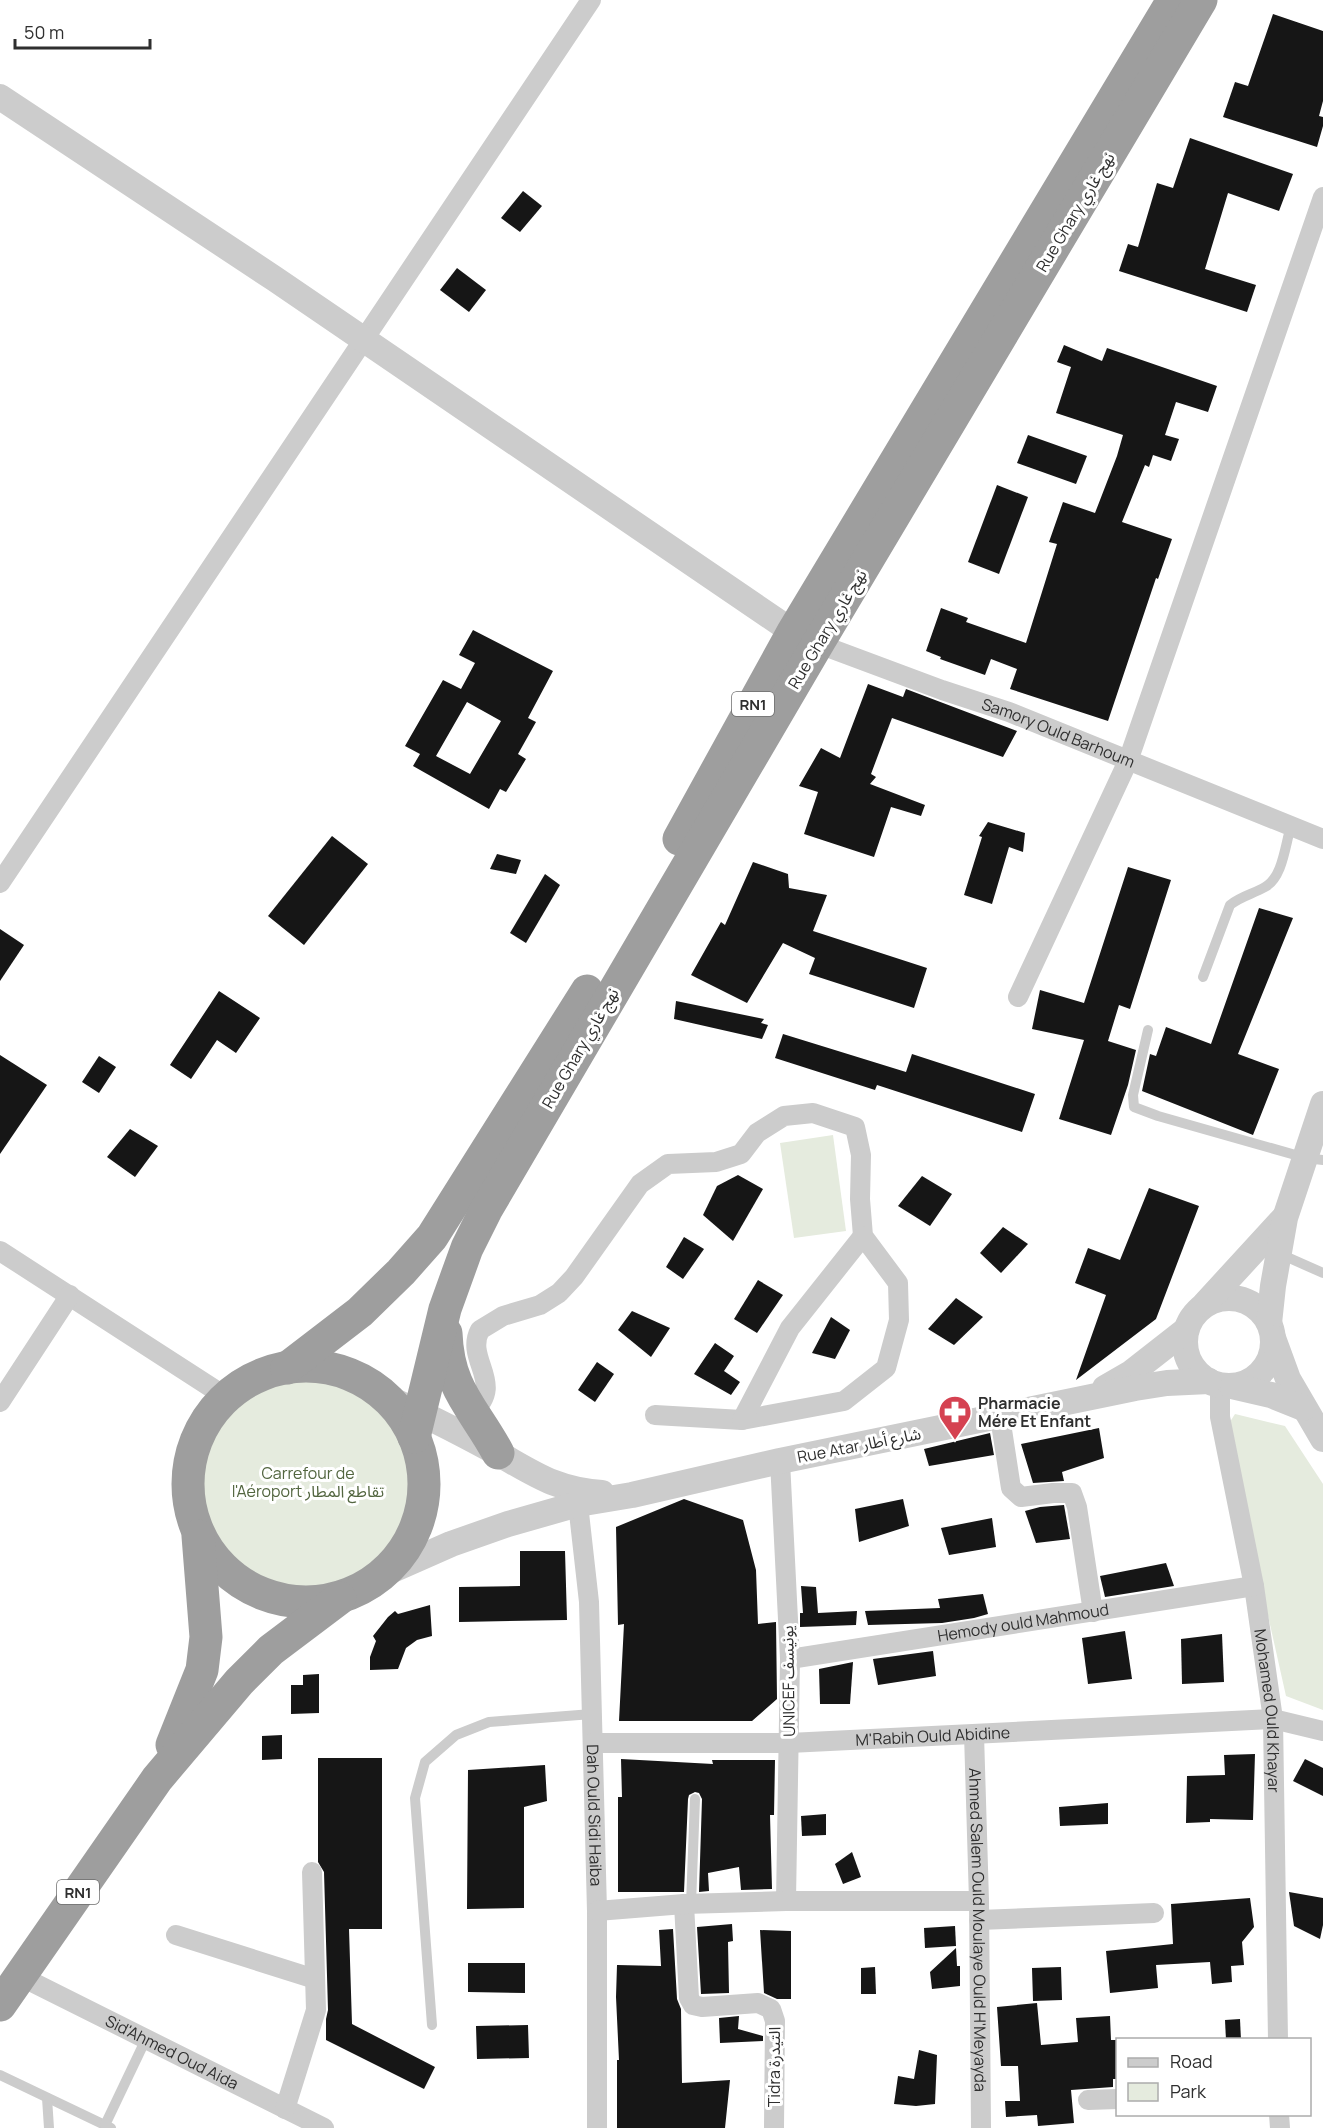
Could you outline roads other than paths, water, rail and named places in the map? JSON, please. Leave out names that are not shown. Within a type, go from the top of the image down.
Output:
[{"type":"highway","name":"Rue Ghary نهج غاري","points":[[418,1425],[445,1309],[467,1248],[486,1210],[584,1040],[675,868],[805,639],[1173,0]]},
{"type":"highway","name":"Rue Ghary نهج غاري","points":[[805,639],[1202,0]]},
{"type":"highway","name":"Rue Ghary نهج غاري","points":[[287,1368],[360,1312],[401,1272],[432,1237],[573,1015],[675,868]]},
{"type":"highway","points":[[445,1309],[448,1360],[459,1392],[498,1454]]},
{"type":"highway","points":[[314,1367],[339,1372],[363,1382],[385,1397],[402,1415],[418,1425],[424,1486],[421,1510],[413,1534],[383,1574],[363,1587],[318,1602],[293,1601],[269,1596],[247,1587],[227,1573],[211,1555],[198,1534],[188,1494],[188,1468],[195,1442],[207,1419],[226,1397],[253,1379],[287,1368],[314,1367]]},
{"type":"highway","name":"RN1","points":[[157,1779],[202,1670],[206,1637],[198,1534]]},
{"type":"highway","name":"RN1","points":[[0,2005],[157,1779],[247,1674],[271,1650],[341,1596]]},
{"type":"street","points":[[0,883],[591,0]]},
{"type":"street","points":[[0,97],[805,639]]},
{"type":"street","points":[[1018,997],[1128,761],[1323,196]]},
{"type":"street","name":"Samory Ould Barhoum","points":[[805,639],[942,690],[1010,712],[1323,839]]},
{"type":"street","points":[[1220,1384],[1249,1381],[1263,1370],[1271,1355],[1278,1253],[1285,1218],[1314,1159],[1323,1104]]},
{"type":"street","points":[[471,1413],[478,1407],[486,1393],[485,1377],[476,1346],[480,1330],[503,1316],[540,1305],[559,1293],[574,1277],[640,1184],[668,1164],[716,1162],[741,1154],[757,1133],[784,1116],[813,1113],[855,1127],[861,1155],[862,1236],[898,1283],[899,1320],[886,1368],[844,1401],[742,1420],[655,1415]]},
{"type":"street","points":[[1285,1218],[1196,1311],[1186,1330],[1184,1345],[1188,1360],[1197,1372],[1220,1384],[1271,1395],[1303,1408]]},
{"type":"street","points":[[742,1420],[790,1328],[862,1236]]},
{"type":"street","points":[[0,1251],[226,1397]]},
{"type":"street","points":[[0,1402],[70,1295]]},
{"type":"street","points":[[1205,1304],[1219,1298],[1234,1298],[1249,1302],[1261,1311],[1271,1331],[1288,1379],[1323,1440]]},
{"type":"street","name":"Rue Atar شارع أطار","points":[[1087,1399],[1131,1373],[1186,1330]]},
{"type":"street","name":"Rue Atar شارع أطار","points":[[383,1574],[460,1541],[508,1524],[578,1504],[632,1495],[780,1461],[1167,1383],[1220,1384]]},
{"type":"street","name":"Mohamed Ould Khayar","points":[[1220,1384],[1220,1416],[1254,1586],[1273,1719],[1278,2038]]},
{"type":"street","points":[[1000,1417],[1011,1488],[1021,1497],[1072,1493],[1077,1506],[1093,1612]]},
{"type":"street","name":"Rue Atar شارع أطار","points":[[418,1425],[498,1454],[556,1485],[584,1492],[632,1495]]},
{"type":"street","name":"UNICEF يونيسف","points":[[780,1461],[790,1659],[786,1901]]},
{"type":"street","name":"Dah Ould Sidi Haiba","points":[[578,1504],[589,1602],[597,1911],[597,2128]]},
{"type":"street","name":"Hemody ould Mahmoud","points":[[790,1659],[1254,1586]]},
{"type":"street","name":"M'Rabih Ould Abidine","points":[[593,1743],[789,1743],[1273,1719],[1323,1731]]},
{"type":"street","name":"Ahmed Salem Ould Moulaye Ould H'Meyayda","points":[[974,1734],[979,1910],[981,2128]]},
{"type":"street","points":[[285,2109],[316,2010],[312,1872]]},
{"type":"street","points":[[597,1911],[688,1904],[786,1901],[979,1910],[1154,1913]]},
{"type":"street","name":"Tidra التيدرة","points":[[688,1904],[689,1998],[693,2005],[702,2007],[758,2003],[771,2009],[775,2021],[774,2128]]},
{"type":"street","points":[[176,1935],[315,1979]]},
{"type":"street","name":"Sid'Ahmed Oud Aida","points":[[20,1976],[285,2109],[312,2125]]},
{"type":"street","points":[[1088,2100],[1116,2099]]},
{"type":"lane","points":[[1203,977],[1230,905],[1274,880],[1291,826]]},
{"type":"lane","points":[[1148,1030],[1133,1095],[1134,1107],[1158,1116],[1314,1159]]},
{"type":"lane","points":[[1278,1253],[1323,1273]]},
{"type":"lane","points":[[432,2025],[415,1798],[425,1762],[456,1735],[489,1722],[592,1714]]},
{"type":"lane","points":[[688,1904],[695,1799]]},
{"type":"lane","points":[[0,2075],[108,2127],[146,2039]]},
{"type":"lane","points":[[47,2098],[49,2128]]},
{"type":"place","name":"Pharmacie Mére Et Enfant","points":[[955,1441]]},
{"type":"park label","name":"Carrefour de l'Aéroport تقاطع المطار","points":[[308,1482]]}]
